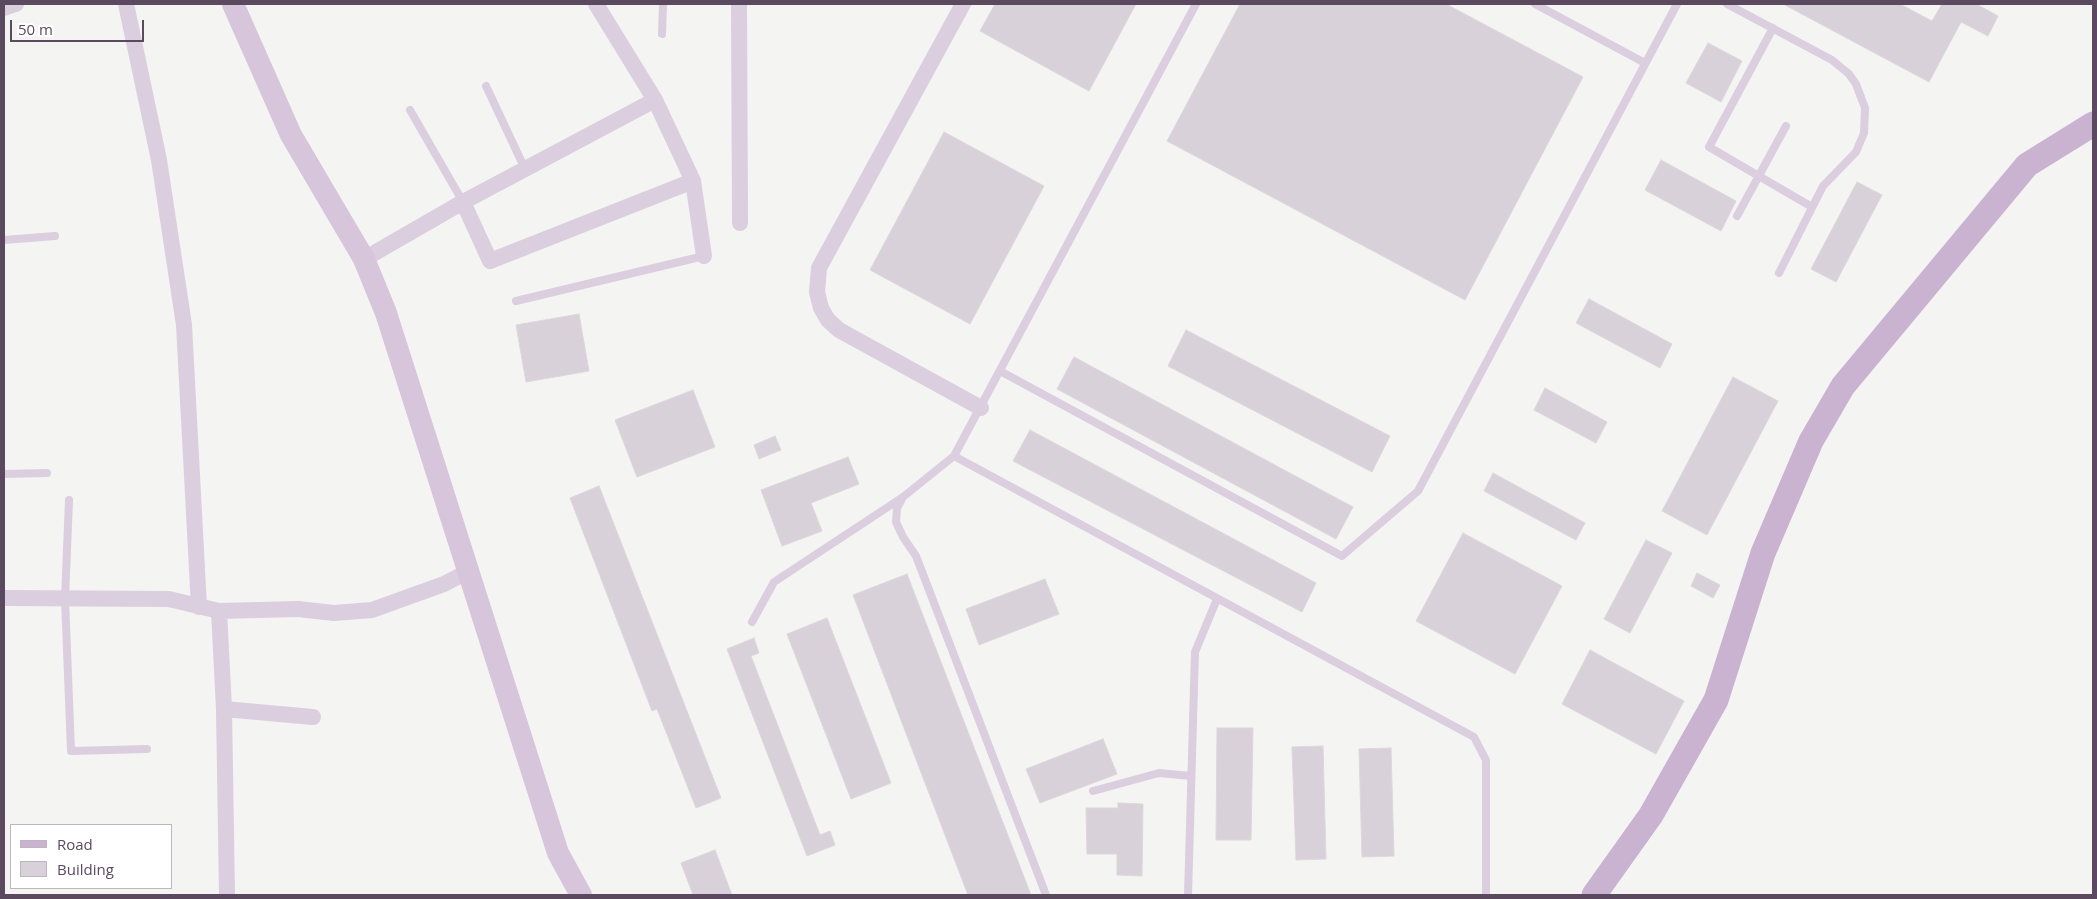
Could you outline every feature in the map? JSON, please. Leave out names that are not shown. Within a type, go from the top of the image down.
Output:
[{"type":"main road","points":[[233,4],[291,135],[364,259],[386,313],[558,853],[581,895]]},
{"type":"main road","points":[[1594,895],[1651,815],[1716,700],[1763,553],[1811,441],[1843,386],[2027,166],[2093,124]]},
{"type":"street","points":[[4,8],[16,4]]},
{"type":"street","points":[[126,4],[159,160],[184,325],[199,607]]},
{"type":"street","points":[[596,4],[655,100],[693,181],[704,256]]},
{"type":"street","points":[[739,4],[740,223]]},
{"type":"street","points":[[963,4],[819,268],[817,292],[821,308],[828,320],[839,330],[981,408]]},
{"type":"street","points":[[364,259],[464,202],[655,100]]},
{"type":"street","points":[[464,202],[490,261],[693,181]]},
{"type":"street","points":[[4,598],[169,599],[219,611],[298,609],[334,613],[372,610],[444,584],[467,572]]},
{"type":"street","points":[[219,611],[224,709],[227,895]]},
{"type":"street","points":[[224,709],[313,717]]},
{"type":"lane","points":[[662,34],[663,4]]},
{"type":"lane","points":[[752,622],[774,582],[903,497],[954,456],[1196,4]]},
{"type":"lane","points":[[1535,4],[1645,63]]},
{"type":"lane","points":[[1000,371],[1342,556],[1418,491],[1677,4]]},
{"type":"lane","points":[[1727,4],[1832,60],[1849,74],[1856,84],[1865,108],[1864,133],[1856,152],[1823,186],[1779,273]]},
{"type":"lane","points":[[1773,28],[1708,147],[1812,208]]},
{"type":"lane","points":[[486,86],[525,170]]},
{"type":"lane","points":[[410,110],[464,202]]},
{"type":"lane","points":[[1737,216],[1786,126]]},
{"type":"lane","points":[[4,240],[55,236]]},
{"type":"lane","points":[[516,301],[704,256]]},
{"type":"lane","points":[[954,456],[1474,737],[1486,760],[1486,895]]},
{"type":"lane","points":[[4,474],[47,473]]},
{"type":"lane","points":[[903,497],[897,508],[896,522],[902,537],[916,556],[1046,895]]},
{"type":"lane","points":[[69,500],[65,598],[71,751],[147,749]]},
{"type":"lane","points":[[1188,895],[1195,652],[1217,599]]},
{"type":"lane","points":[[1093,790],[1159,773],[1191,776]]},
{"type":"building","points":[[995,4],[1136,4],[1089,91],[980,31]]},
{"type":"building","points":[[1240,4],[1446,4],[1583,77],[1465,300],[1167,141]]},
{"type":"building","points":[[1783,4],[1900,4],[1932,21],[1942,4],[1976,4],[1998,16],[1988,36],[1961,22],[1929,82]]},
{"type":"building","points":[[1708,43],[1742,61],[1721,102],[1686,83]]},
{"type":"building","points":[[944,132],[1044,186],[970,324],[870,270]]},
{"type":"building","points":[[1661,160],[1736,201],[1721,231],[1645,190]]},
{"type":"building","points":[[1857,182],[1882,195],[1836,282],[1811,269]]},
{"type":"building","points":[[1589,299],[1672,344],[1660,368],[1576,323]]},
{"type":"building","points":[[579,314],[589,371],[526,382],[516,325]]},
{"type":"building","points":[[1186,330],[1390,436],[1372,472],[1168,366]]},
{"type":"building","points":[[1074,357],[1353,507],[1336,539],[1057,389]]},
{"type":"building","points":[[1733,377],[1778,401],[1707,535],[1662,511]]},
{"type":"building","points":[[1545,388],[1607,422],[1596,443],[1534,410]]},
{"type":"building","points":[[693,390],[715,447],[637,477],[615,420]]},
{"type":"building","points":[[1030,430],[1316,583],[1302,612],[1013,461]]},
{"type":"building","points":[[775,436],[781,450],[759,459],[754,445]]},
{"type":"building","points":[[848,457],[859,484],[811,503],[822,531],[782,546],[761,490]]},
{"type":"building","points":[[1493,473],[1585,523],[1576,540],[1484,491]]},
{"type":"building","points":[[599,486],[721,798],[696,808],[657,709],[652,711],[570,498]]},
{"type":"building","points":[[1463,533],[1562,586],[1515,674],[1416,621]]},
{"type":"building","points":[[1646,540],[1672,553],[1630,633],[1604,619]]},
{"type":"building","points":[[1697,573],[1720,585],[1713,598],[1691,586]]},
{"type":"building","points":[[907,574],[1031,895],[968,895],[853,595]]},
{"type":"building","points":[[1045,579],[1059,614],[979,645],[966,609]]},
{"type":"building","points":[[827,618],[891,783],[851,799],[787,634]]},
{"type":"building","points":[[754,638],[759,653],[751,656],[820,835],[830,831],[835,845],[807,856],[727,649]]},
{"type":"building","points":[[1590,650],[1684,701],[1656,754],[1562,704]]},
{"type":"building","points":[[1217,728],[1253,728],[1251,840],[1216,840]]},
{"type":"building","points":[[1103,739],[1117,774],[1040,803],[1026,769]]},
{"type":"building","points":[[1323,746],[1326,859],[1296,860],[1292,747]]},
{"type":"building","points":[[1391,748],[1394,856],[1362,857],[1359,749]]},
{"type":"building","points":[[1118,803],[1143,804],[1142,876],[1117,875],[1117,854],[1087,854],[1086,808],[1118,808]]},
{"type":"building","points":[[715,850],[732,895],[693,895],[681,863]]}]
